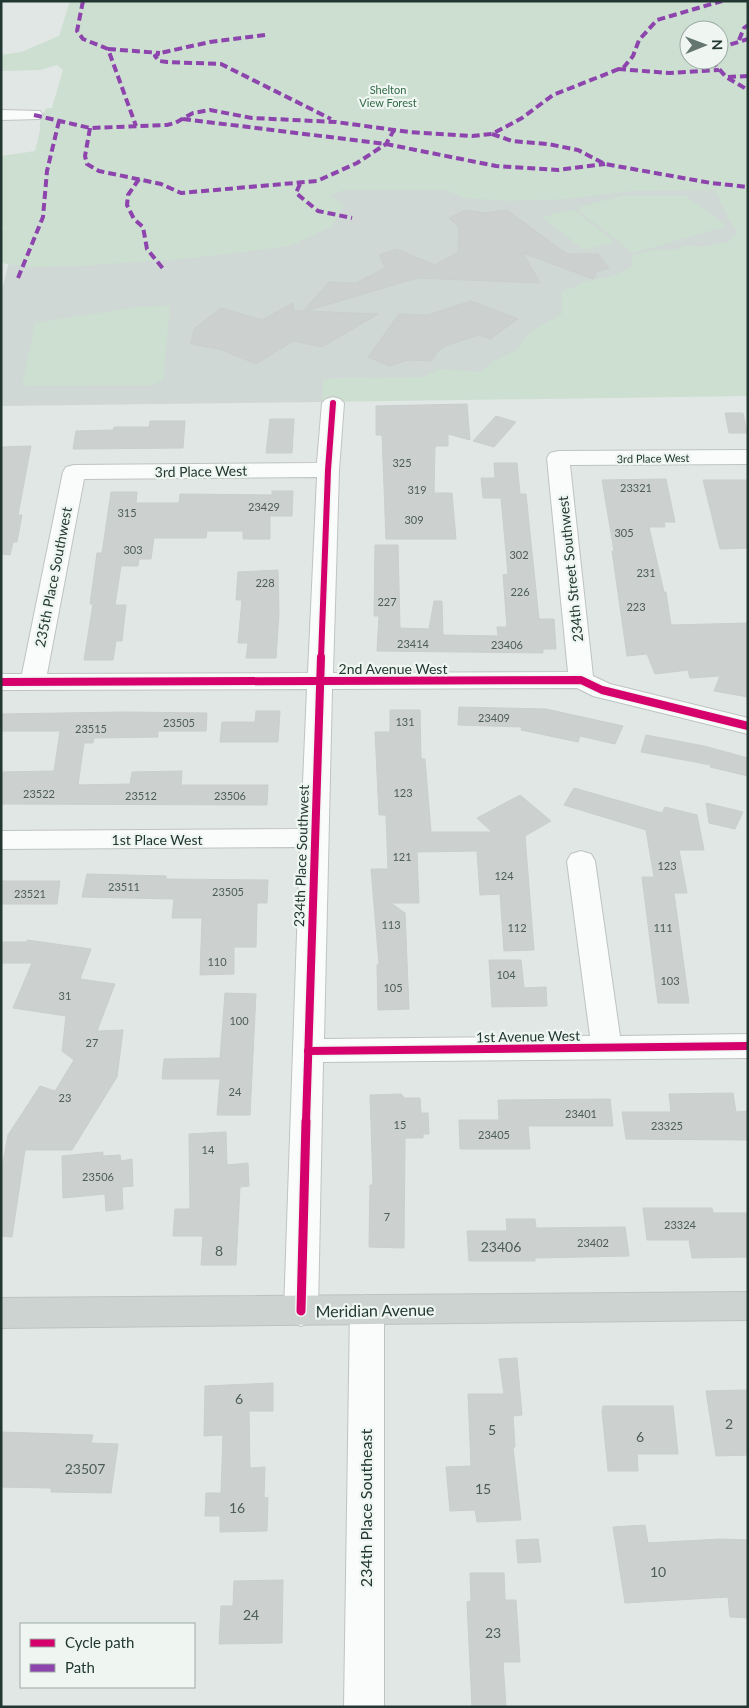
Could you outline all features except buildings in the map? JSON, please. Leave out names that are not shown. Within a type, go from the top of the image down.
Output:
[{"type":"main road","name":"Meridian Avenue","points":[[1,1313],[748,1306]]},
{"type":"street","points":[[1,115],[34,115]]},
{"type":"street","name":"234th Place Southwest","points":[[302,1311],[314,838],[328,470],[333,403]]},
{"type":"street","name":"3rd Place West","points":[[558,458],[748,457]]},
{"type":"street","name":"234th Street Southwest","points":[[558,458],[582,680]]},
{"type":"street","name":"3rd Place West","points":[[74,472],[328,470]]},
{"type":"street","name":"235th Place Southwest","points":[[33,681],[74,472]]},
{"type":"street","name":"2nd Avenue West","points":[[1,682],[582,680],[602,690],[748,726]]},
{"type":"street","name":"1st Place West","points":[[1,840],[314,838]]},
{"type":"street","points":[[581,862],[607,1047]]},
{"type":"street","name":"1st Avenue West","points":[[308,1051],[748,1046]]},
{"type":"street","name":"234th Place Southeast","points":[[364,1707],[367,1310]]},
{"type":"shaded area","points":[[28,190],[748,190],[748,372],[324,379],[322,402],[1,406],[1,293]]},
{"type":"green space","name":"Shelton View Forest","points":[[70,1],[748,1],[748,396],[322,402],[323,379],[423,377],[440,369],[480,372],[492,362],[515,351],[532,331],[562,314],[562,292],[587,281],[613,276],[632,267],[632,255],[655,250],[674,250],[688,245],[700,247],[728,242],[738,232],[730,221],[715,190],[632,191],[566,199],[510,201],[464,198],[446,190],[344,190],[330,195],[344,205],[332,226],[290,246],[193,258],[79,266],[27,267],[1,263],[1,231],[4,227],[1,225],[1,156],[35,151],[40,130],[40,118],[47,108],[52,108],[63,70],[57,65],[41,70],[1,71],[1,55],[21,52],[59,36]]},
{"type":"green space","points":[[621,196],[686,196],[727,226],[633,253],[578,210],[580,207]]},
{"type":"green space","points":[[568,210],[575,211],[615,242],[584,250],[542,217]]},
{"type":"green space","points":[[170,306],[163,380],[153,385],[22,386],[35,323],[137,307]]},
{"type":"marked path","points":[[83,1],[77,31],[83,39],[108,49],[136,126]]},
{"type":"marked path","points":[[34,115],[90,128],[167,125],[175,123],[193,113],[210,110],[252,118],[336,122],[409,132],[472,136],[492,134],[522,118],[553,95],[624,67],[633,56],[639,40],[657,20],[722,1]]},
{"type":"marked path","points":[[739,40],[744,28],[748,25]]},
{"type":"marked path","points":[[265,35],[210,42],[160,53],[155,56],[159,61],[167,62],[221,64],[331,119]]},
{"type":"marked path","points":[[729,45],[748,39]]},
{"type":"marked path","points":[[108,49],[160,53]]},
{"type":"marked path","points":[[618,69],[669,73],[719,70]]},
{"type":"marked path","points":[[720,70],[726,77],[748,90]]},
{"type":"marked path","points":[[728,77],[748,76]]},
{"type":"marked path","points":[[183,119],[386,144],[496,166],[558,170],[605,164]]},
{"type":"marked path","points":[[18,278],[43,217],[47,171],[59,121]]},
{"type":"marked path","points":[[90,128],[85,156],[87,164],[99,171],[161,184],[181,193],[317,181],[357,163],[386,144],[394,130]]},
{"type":"marked path","points":[[492,134],[512,141],[548,144],[578,150],[605,164],[711,183],[748,187]]},
{"type":"marked path","points":[[139,179],[128,195],[127,205],[134,219],[143,227],[147,249],[165,271]]},
{"type":"marked path","points":[[300,184],[296,193],[318,211],[352,218]]},
{"type":"cycle path","points":[[301,1311],[314,838],[328,470],[333,403]]},
{"type":"cycle path","points":[[1,682],[581,680],[602,690],[748,726]]},
{"type":"cycle path","points":[[308,1051],[748,1046]]}]
